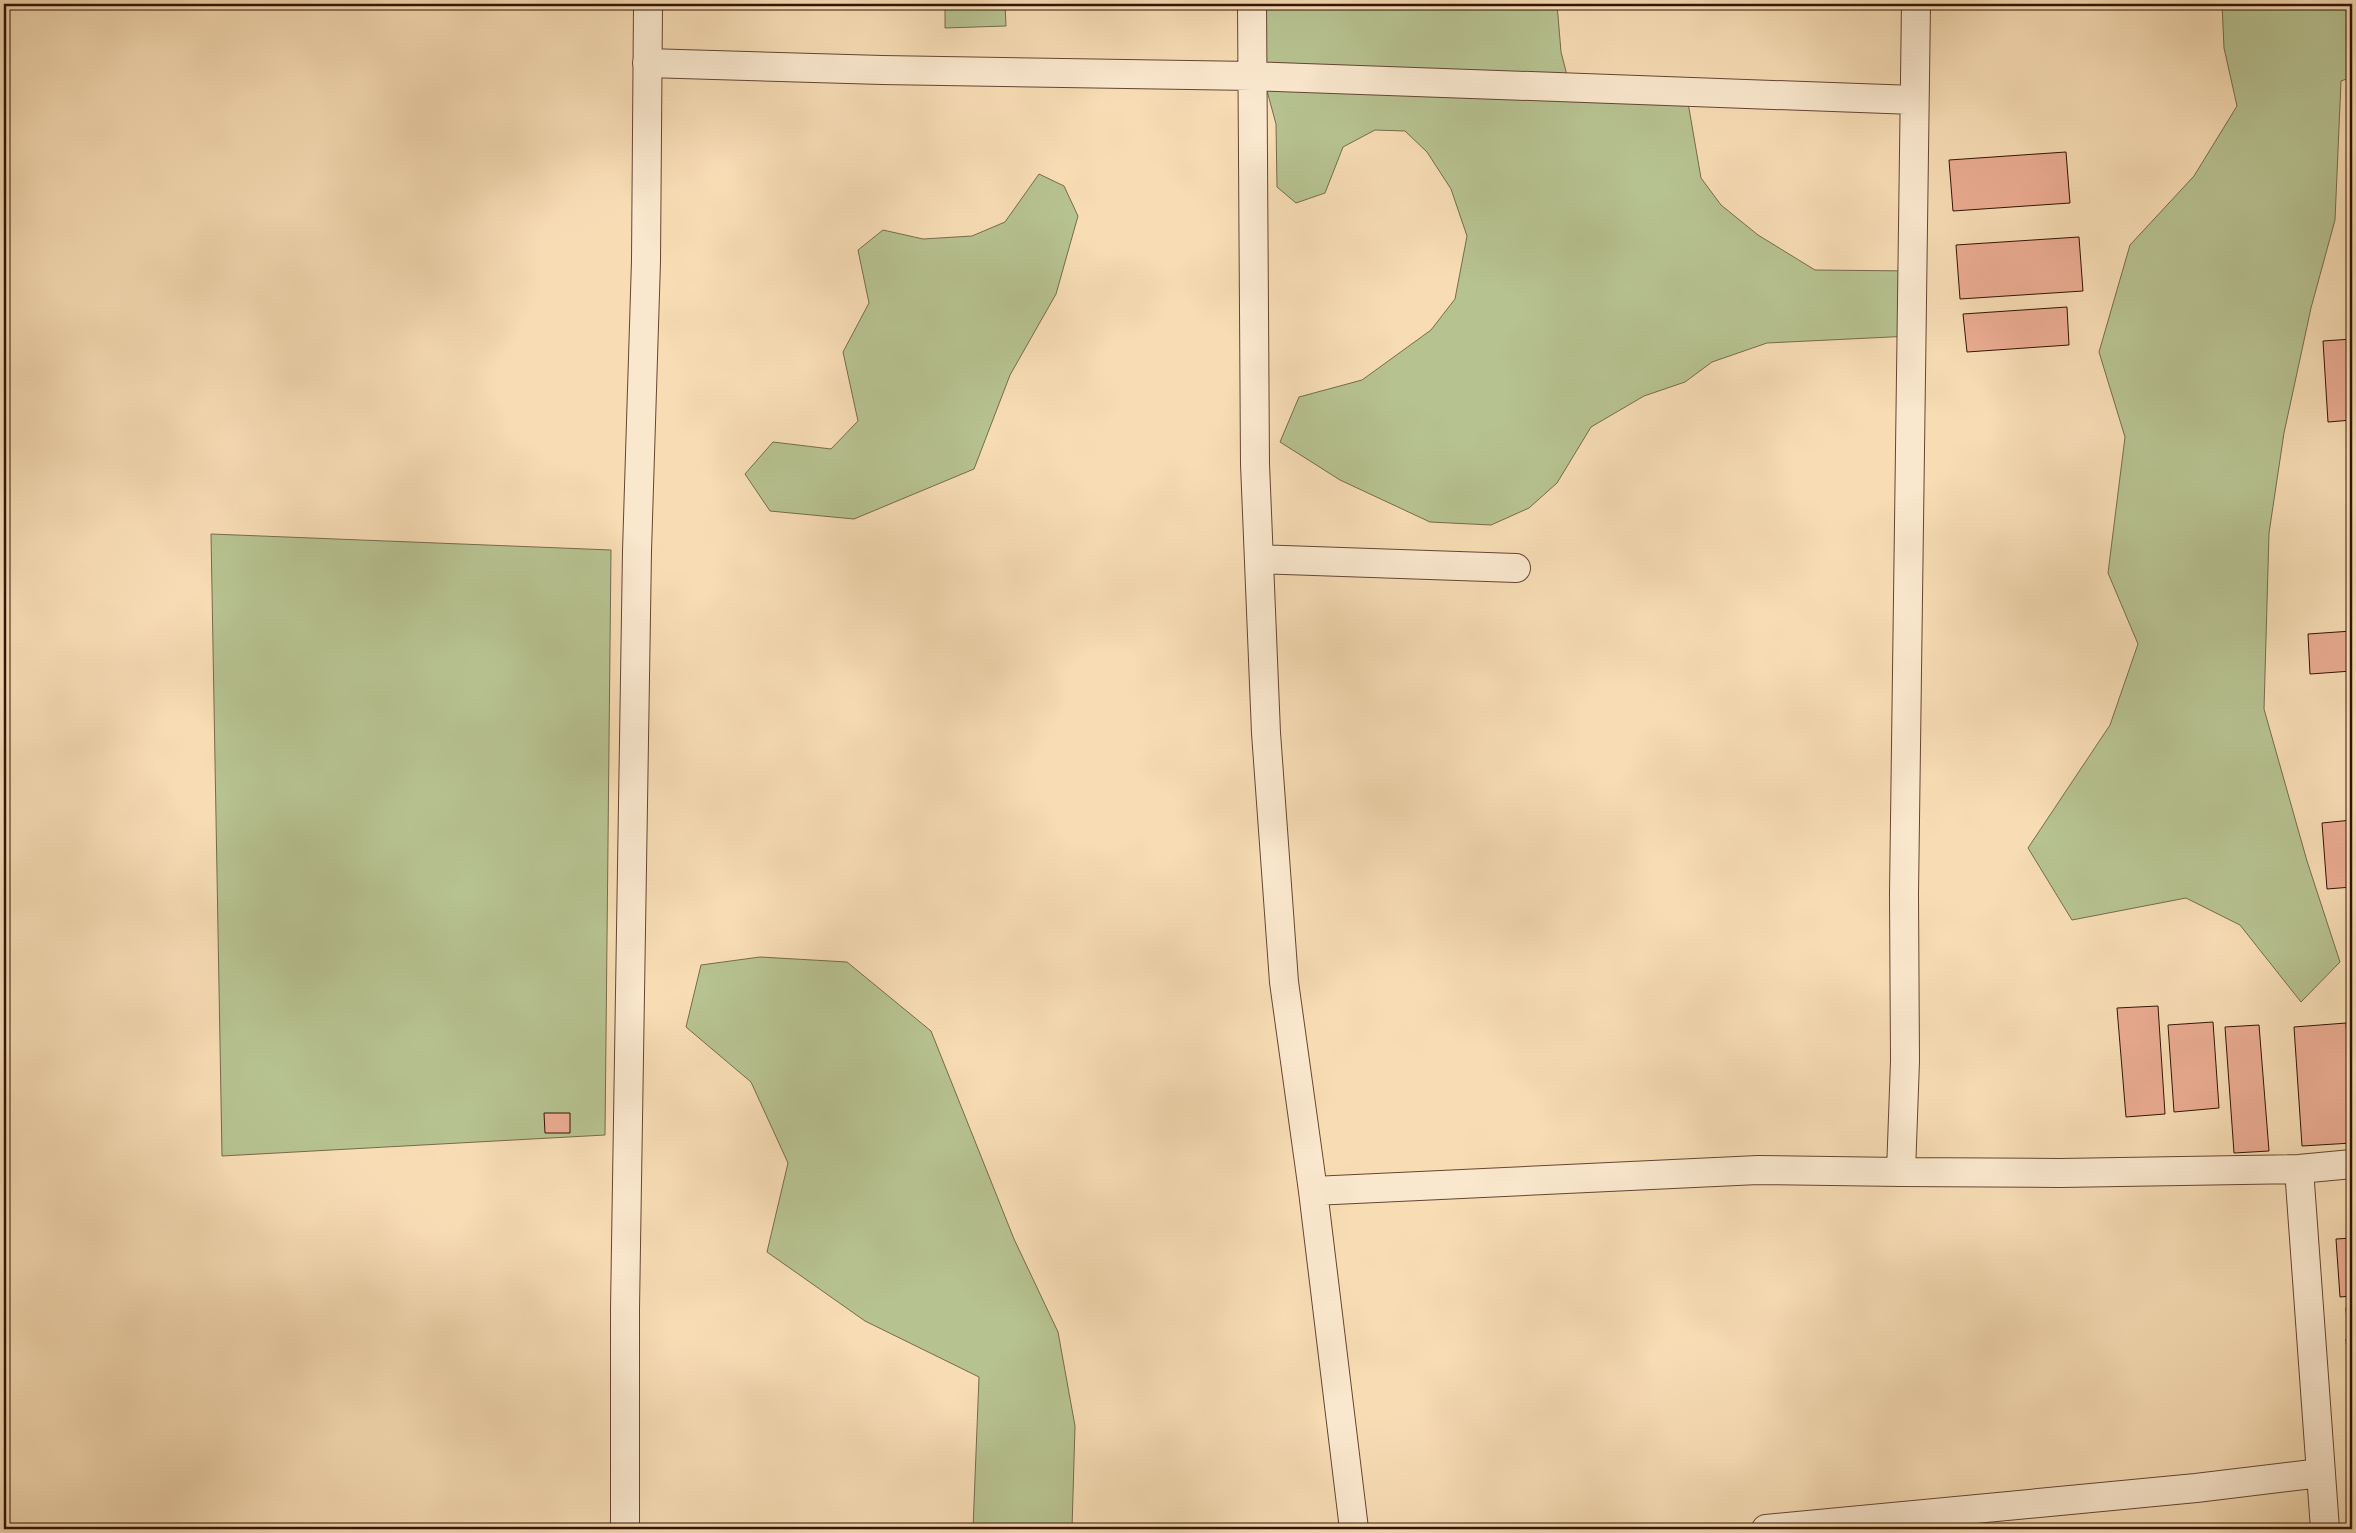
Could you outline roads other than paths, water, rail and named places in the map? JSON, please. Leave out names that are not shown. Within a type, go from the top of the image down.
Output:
[{"type":"street","points":[[625,1529],[625,1290],[637,551],[646,261],[648,4]]},
{"type":"street","points":[[1252,4],[1255,464],[1266,733],[1284,982],[1313,1191],[1354,1529]]},
{"type":"street","points":[[1901,1172],[1905,1061],[1904,894],[1916,4]]},
{"type":"street","points":[[648,63],[882,70],[1252,76],[1914,100]]},
{"type":"street","points":[[1259,559],[1516,568]]},
{"type":"street","points":[[1313,1191],[1758,1170],[2060,1173],[2299,1169],[2352,1164]]},
{"type":"street","points":[[2299,1169],[2325,1529]]},
{"type":"street","points":[[1766,1529],[2186,1489],[2321,1473]]}]
